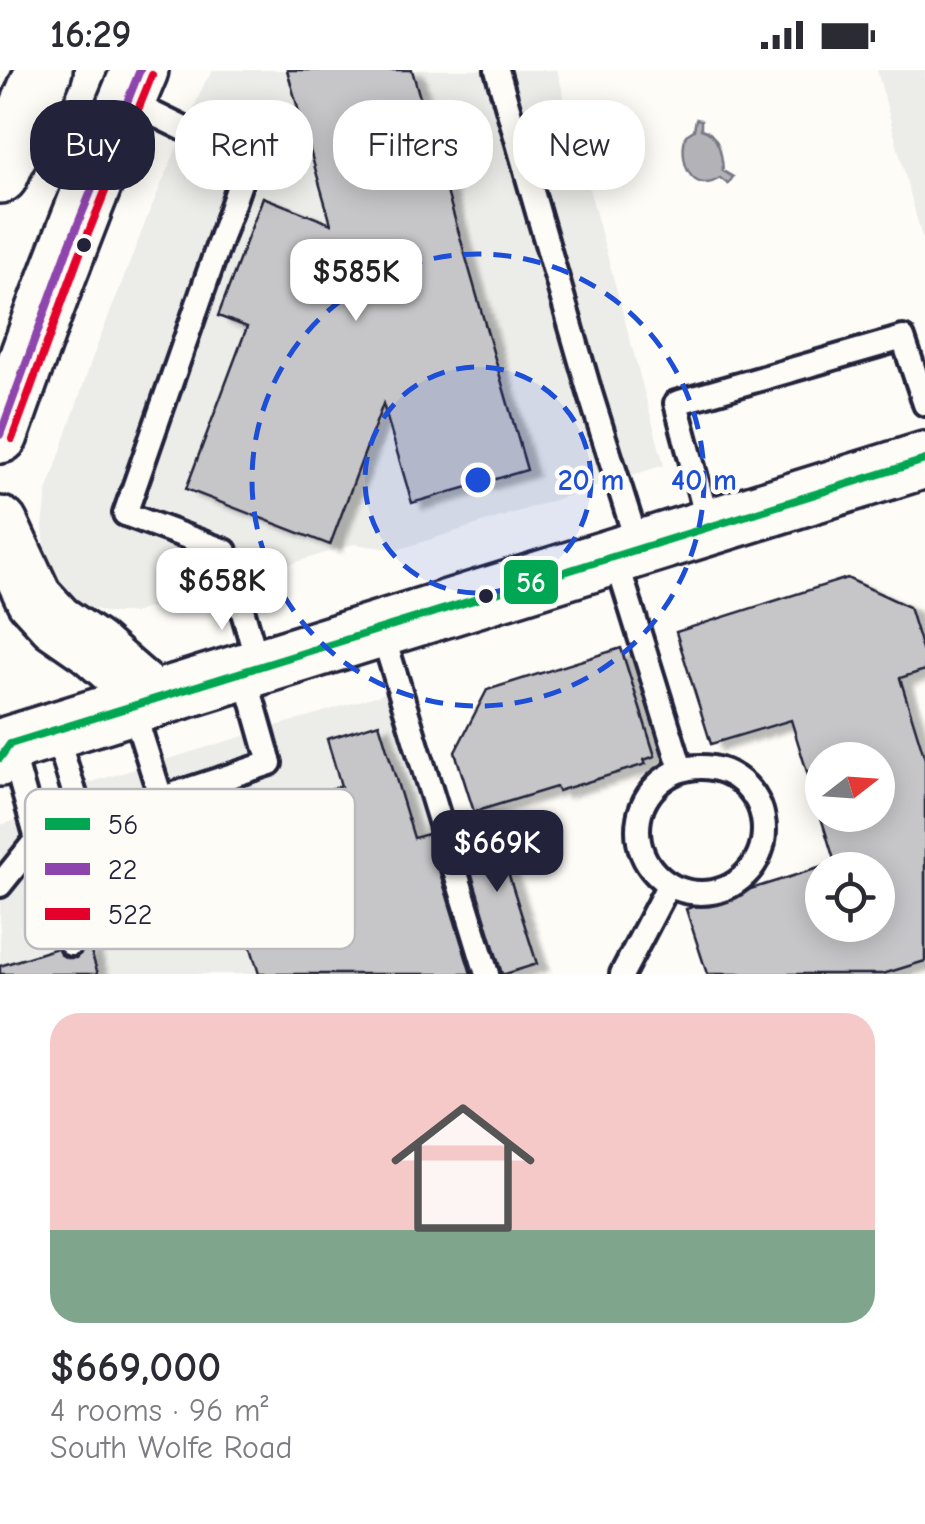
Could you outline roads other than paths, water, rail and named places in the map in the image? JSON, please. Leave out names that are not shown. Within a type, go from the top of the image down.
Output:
[{"type":"main road","points":[[0,175],[44,70]]},
{"type":"main road","points":[[0,435],[93,182],[134,86]]},
{"type":"main road","points":[[16,742],[925,460]]},
{"type":"main road","points":[[0,526],[34,598],[56,622],[92,647],[142,703]]},
{"type":"lane","points":[[497,70],[590,393],[681,770]]},
{"type":"lane","points":[[134,86],[248,160],[125,514],[225,551],[270,763],[189,789]]},
{"type":"lane","points":[[709,527],[676,403],[903,338],[925,404]]},
{"type":"lane","points":[[381,628],[487,974]]},
{"type":"lane","points":[[142,703],[159,789]]},
{"type":"lane","points":[[16,742],[55,789]]},
{"type":"lane","points":[[16,742],[26,789]]},
{"type":"lane","points":[[710,767],[731,774],[749,788],[762,813],[765,834],[760,854],[749,872],[730,887],[710,894],[689,894],[668,886],[652,872],[642,855],[637,832],[640,809],[652,788],[681,770],[710,767]]},
{"type":"lane","points":[[0,885],[25,853]]},
{"type":"lane","points":[[622,974],[668,886]]}]
